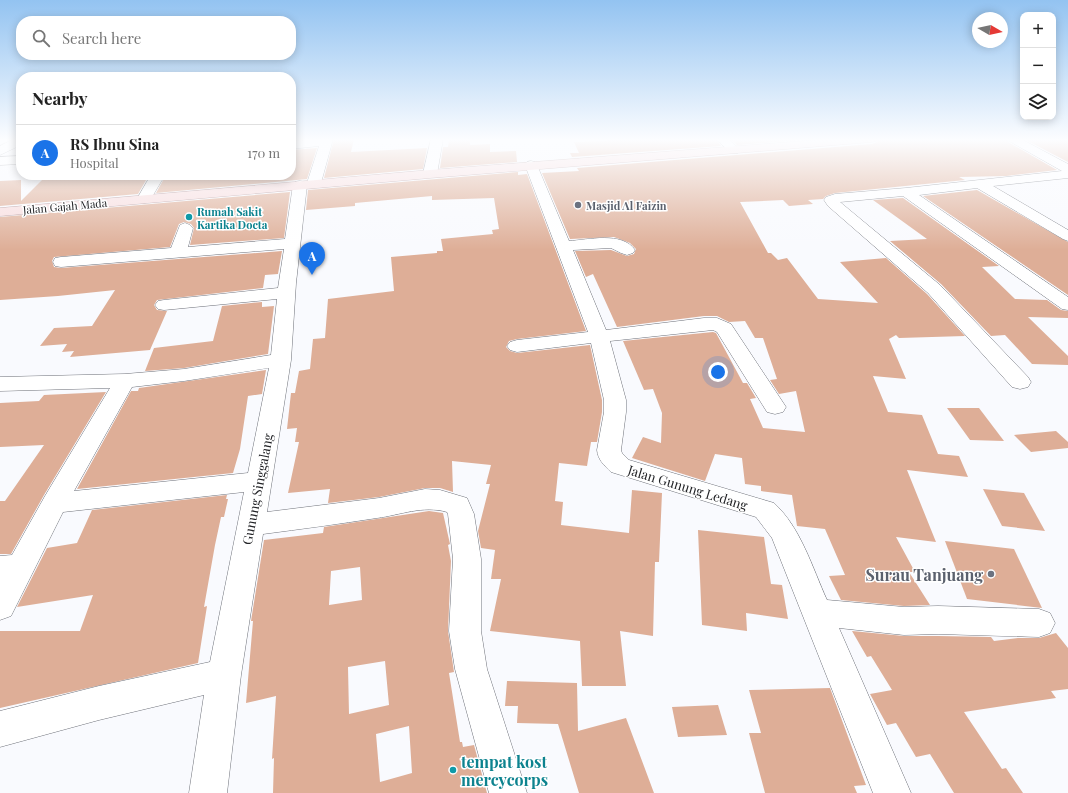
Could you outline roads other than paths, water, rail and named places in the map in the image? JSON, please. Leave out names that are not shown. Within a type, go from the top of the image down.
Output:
[{"type":"main road","name":"Jalan Gajah Mada","points":[[0,212],[405,176]]},
{"type":"street","name":"Gunung Singgalang","points":[[208,793],[224,675],[281,360],[286,294],[293,243],[307,184],[311,176]]},
{"type":"street","name":"Jalan Gunung Ledang","points":[[536,176],[599,336],[615,400],[615,412],[609,450],[610,456],[614,462],[620,466],[765,510],[773,518],[784,534],[892,793]]},
{"type":"street","points":[[1020,382],[934,289],[869,236],[833,204],[831,200],[835,198],[906,192],[1050,176]]},
{"type":"street","points":[[144,199],[155,180]]},
{"type":"street","points":[[979,184],[1068,236]]},
{"type":"street","points":[[906,192],[977,243],[1068,305]]},
{"type":"street","points":[[178,252],[185,228]]},
{"type":"street","points":[[61,262],[293,243]]},
{"type":"street","points":[[563,246],[614,243],[627,250]]},
{"type":"street","points":[[164,305],[286,294]]},
{"type":"street","points":[[517,346],[704,324],[719,325],[724,328],[775,407]]},
{"type":"street","points":[[0,384],[125,381],[184,375],[281,360]]},
{"type":"street","points":[[0,607],[11,567],[54,503],[125,381]]},
{"type":"street","points":[[54,503],[259,481]]},
{"type":"street","points":[[250,525],[379,508],[425,499],[440,500],[458,505],[461,514],[467,559],[465,631],[471,669],[508,793]]},
{"type":"street","points":[[816,612],[904,621],[938,620],[1039,623]]},
{"type":"street","points":[[0,729],[99,703],[224,675]]},
{"type":"place","name":"Masjid Al Faizin","points":[[578,205]]},
{"type":"place","name":"Rumah Sakit Kartika Docta","points":[[189,217]]},
{"type":"place","name":"RS Ibnu Sina","points":[[312,275]]},
{"type":"place","name":"Surau Tanjuang","points":[[991,574]]},
{"type":"place","name":"tempat kost mercycorps","points":[[453,770]]}]
